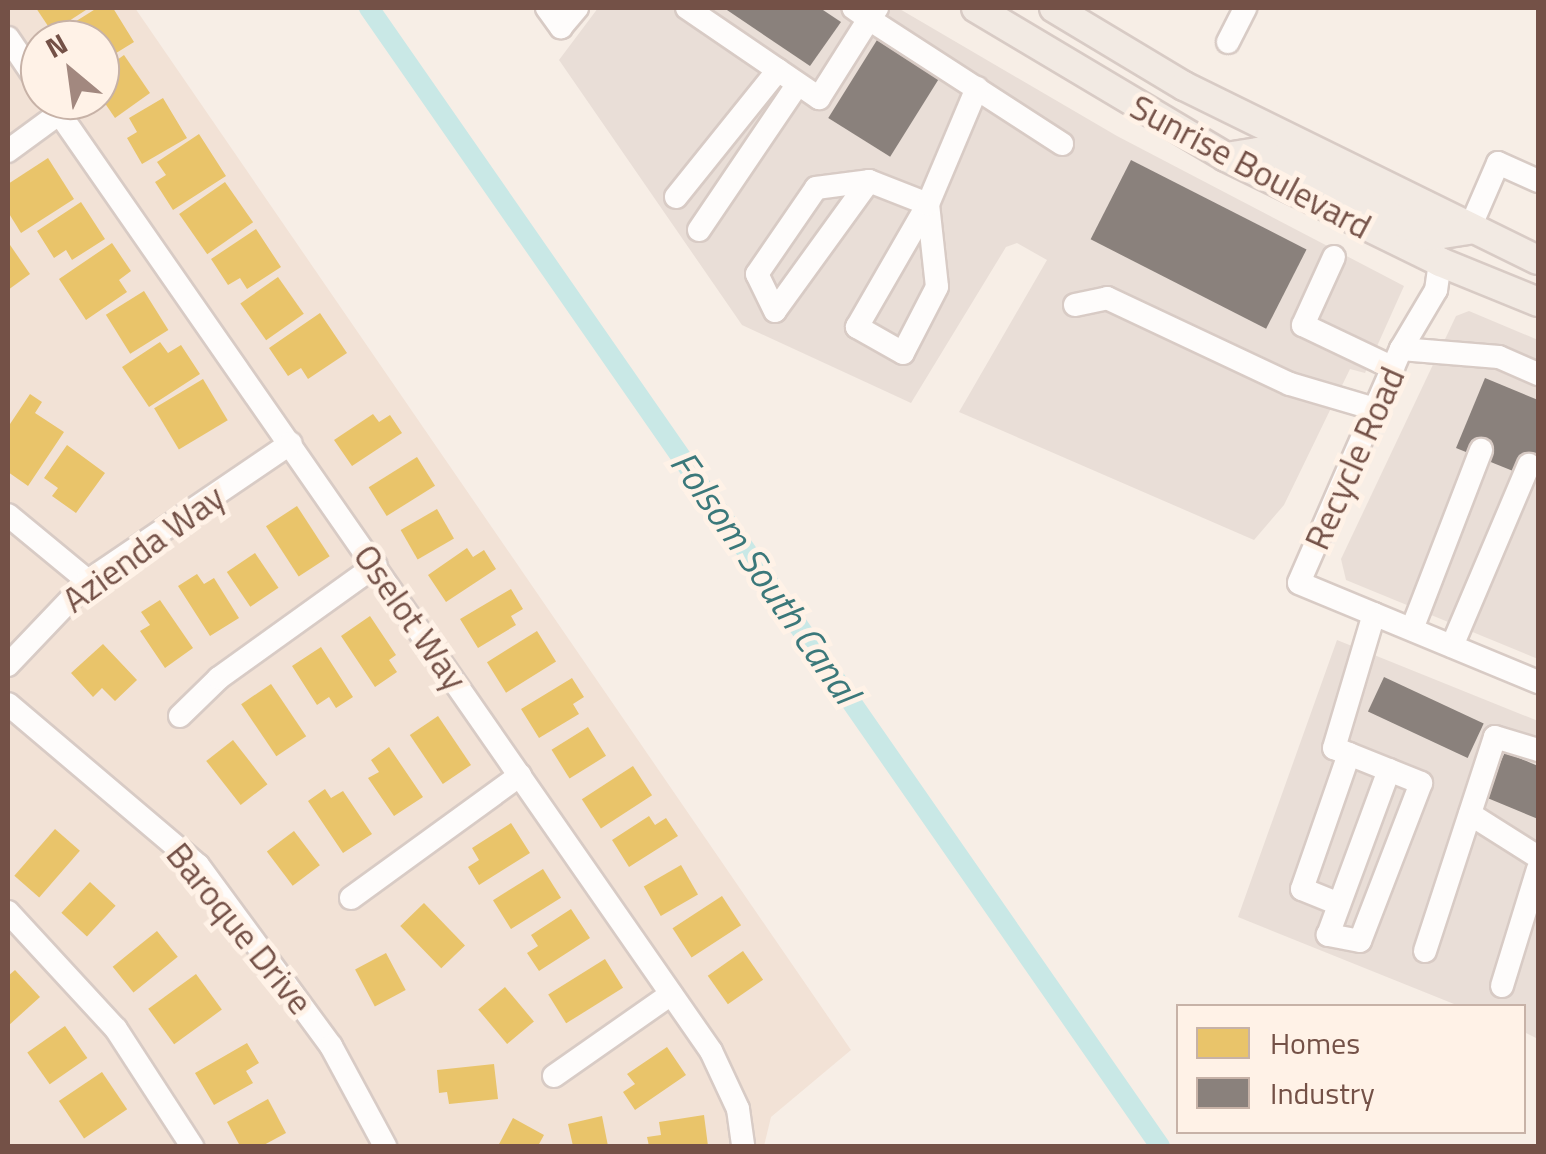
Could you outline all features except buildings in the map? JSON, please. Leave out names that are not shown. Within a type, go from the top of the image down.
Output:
[{"type":"main road","name":"Sunrise Boulevard","points":[[976,8],[1226,157],[1440,262],[1538,302]]},
{"type":"main road","name":"Sunrise Boulevard","points":[[1054,8],[1184,86],[1469,230],[1538,260]]},
{"type":"main road","points":[[1226,157],[1258,152],[1430,236],[1469,230]]},
{"type":"main road","points":[[1440,262],[1471,258],[1538,286]]},
{"type":"street","points":[[547,8],[561,28],[577,8]]},
{"type":"street","points":[[687,8],[819,98],[866,11],[1062,144]]},
{"type":"street","points":[[1228,42],[1245,8]]},
{"type":"street","points":[[676,197],[778,70]]},
{"type":"street","points":[[699,230],[798,84]]},
{"type":"street","points":[[928,204],[937,287],[903,353],[857,327],[928,204],[977,88]]},
{"type":"street","points":[[8,151],[41,120]]},
{"type":"street","name":"Oselot Way","points":[[64,120],[671,994],[726,1078],[742,1146]]},
{"type":"street","points":[[1469,230],[1498,162],[1538,180]]},
{"type":"street","points":[[869,181],[775,311],[757,274],[816,188],[869,181],[928,204]]},
{"type":"street","points":[[1334,257],[1304,324],[1397,359],[1499,357],[1538,374]]},
{"type":"street","name":"Recycle Road","points":[[1440,262],[1436,290],[1397,359],[1299,582],[1538,682]]},
{"type":"street","points":[[1075,304],[1106,298],[1290,384],[1375,410]]},
{"type":"street","name":"Azienda Way","points":[[8,665],[88,581],[291,444]]},
{"type":"street","points":[[1412,630],[1482,450]]},
{"type":"street","points":[[1452,646],[1529,465]]},
{"type":"street","points":[[8,515],[88,581]]},
{"type":"street","points":[[180,716],[219,678],[376,565]]},
{"type":"street","points":[[1374,614],[1334,748],[1389,770],[1421,783],[1360,941],[1328,935],[1389,770]]},
{"type":"street","name":"Baroque Drive","points":[[8,704],[198,865],[331,1046],[385,1146]]},
{"type":"street","points":[[1425,952],[1495,736],[1538,750]]},
{"type":"street","points":[[1339,904],[1302,888],[1349,754]]},
{"type":"street","points":[[351,898],[520,776]]},
{"type":"street","points":[[1470,814],[1538,857]]},
{"type":"street","points":[[1502,986],[1538,869]]},
{"type":"street","points":[[8,912],[116,1029],[192,1146]]},
{"type":"street","points":[[554,1076],[671,994]]},
{"type":"shaded area","points":[[8,8],[135,8],[851,1050],[771,1117],[764,1146],[8,1146]]},
{"type":"shaded area","points":[[598,8],[898,8],[1117,136],[1404,286],[1365,373],[1350,369],[1284,505],[1254,540],[959,412],[1047,260],[1017,243],[1006,247],[911,403],[742,325],[559,60]]},
{"type":"shaded area","points":[[1469,311],[1538,340],[1538,659],[1346,580],[1341,559],[1456,316]]},
{"type":"shaded area","points":[[1337,640],[1538,721],[1538,1039],[1526,1033],[1526,1004],[1454,1004],[1238,917]]},
{"type":"waterway","name":"Folsom South Canal","points":[[369,8],[1160,1146]]}]
